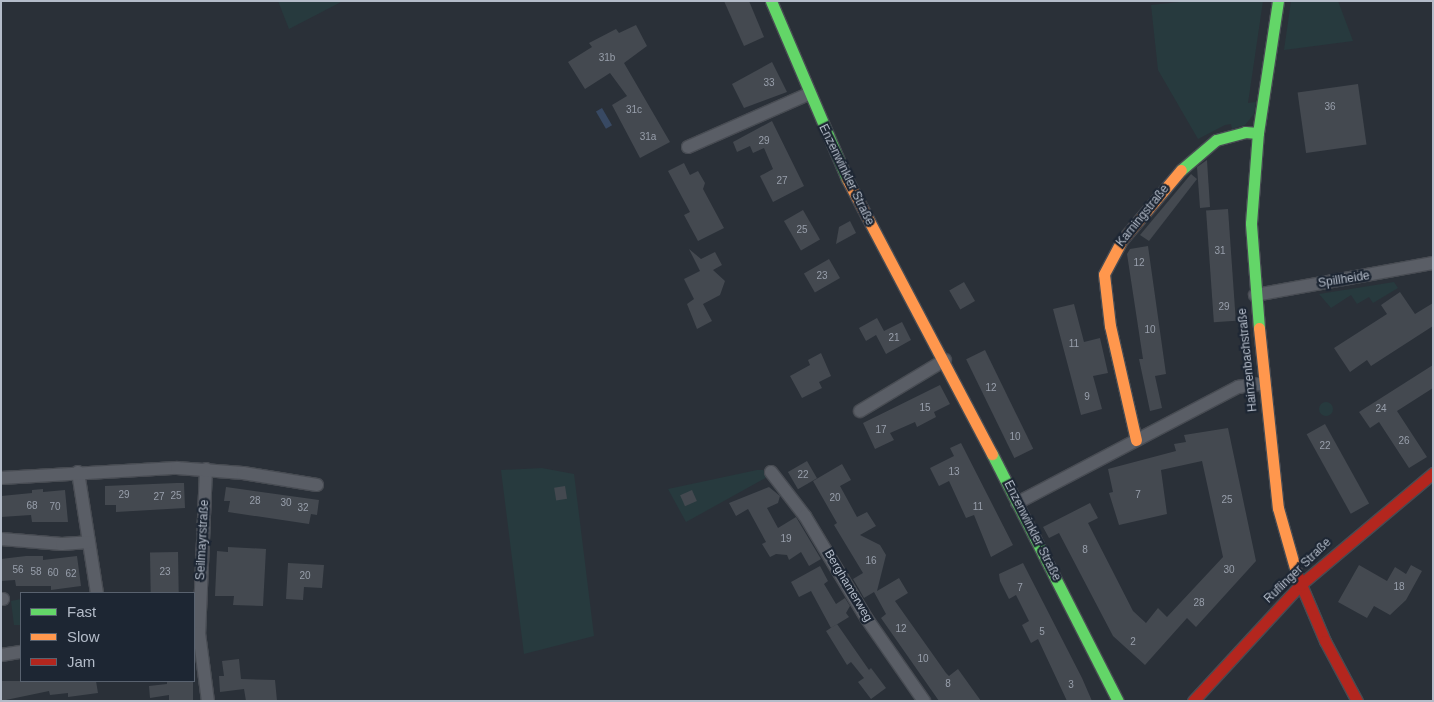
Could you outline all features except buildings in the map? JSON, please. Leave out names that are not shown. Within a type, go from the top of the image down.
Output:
[{"type":"street","name":"Enzenwinkler Straße","points":[[770,1],[808,94],[861,207],[945,360],[1118,701]]},
{"type":"street","name":"Hainzenbachstraße","points":[[1278,1],[1258,133],[1252,223],[1255,294],[1278,508],[1300,585],[1325,641],[1357,701]]},
{"type":"street","points":[[688,147],[808,94]]},
{"type":"street","name":"Karningstraße","points":[[1136,440],[1110,326],[1103,282],[1104,274],[1123,239],[1188,161],[1216,140],[1245,132],[1258,133]]},
{"type":"street","name":"Spillheide","points":[[1255,294],[1433,263]]},
{"type":"street","points":[[860,411],[945,360]]},
{"type":"street","points":[[1017,503],[1238,387],[1265,382]]},
{"type":"street","points":[[1,478],[132,468],[206,469],[317,485]]},
{"type":"street","name":"Seilmayrstraße","points":[[206,469],[199,633],[208,701]]},
{"type":"street","points":[[78,472],[98,592]]},
{"type":"street","name":"Berghamerweg","points":[[771,472],[805,516],[867,619],[924,701]]},
{"type":"street","name":"Ruflinger Straße","points":[[1193,701],[1300,585],[1433,473]]},
{"type":"street","points":[[1,539],[62,544],[89,542]]},
{"type":"street","points":[[1,654],[20,652]]},
{"type":"green space","points":[[278,1],[343,1],[289,29]]},
{"type":"green space","points":[[1189,1],[1263,1],[1248,103],[1256,102],[1254,114],[1245,125],[1232,129],[1231,124],[1225,125],[1198,139],[1158,70],[1151,5]]},
{"type":"green space","points":[[1291,1],[1338,1],[1353,41],[1284,50]]},
{"type":"green space","points":[[1394,282],[1398,288],[1373,303],[1369,297],[1357,304],[1351,295],[1331,308],[1319,294]]},
{"type":"green space","points":[[1326,402],[1331,404],[1333,409],[1331,414],[1326,416],[1321,414],[1319,409],[1321,404]]},
{"type":"green space","points":[[542,468],[574,474],[594,636],[524,654],[501,470]]},
{"type":"green space","points":[[763,470],[769,476],[686,522],[668,489]]},
{"type":"green space","points":[[20,599],[20,625],[14,625],[11,601]]},
{"type":"water","points":[[602,108],[612,125],[606,129],[596,112]]},
{"type":"traffic: fast","points":[[771,1],[847,179]]},
{"type":"traffic: fast","points":[[1259,328],[1251,223],[1258,133],[1278,1]]},
{"type":"traffic: fast","points":[[1181,170],[1216,140],[1245,132],[1258,133]]},
{"type":"traffic: fast","points":[[992,454],[1118,701]]},
{"type":"traffic: slow","points":[[1136,440],[1110,326],[1104,274],[1123,239],[1181,170]]},
{"type":"traffic: slow","points":[[847,179],[992,454]]},
{"type":"traffic: slow","points":[[1259,328],[1278,508],[1297,575]]},
{"type":"traffic: jam","points":[[1193,701],[1300,585],[1433,473]]},
{"type":"traffic: jam","points":[[1297,575],[1325,641],[1357,701]]}]
